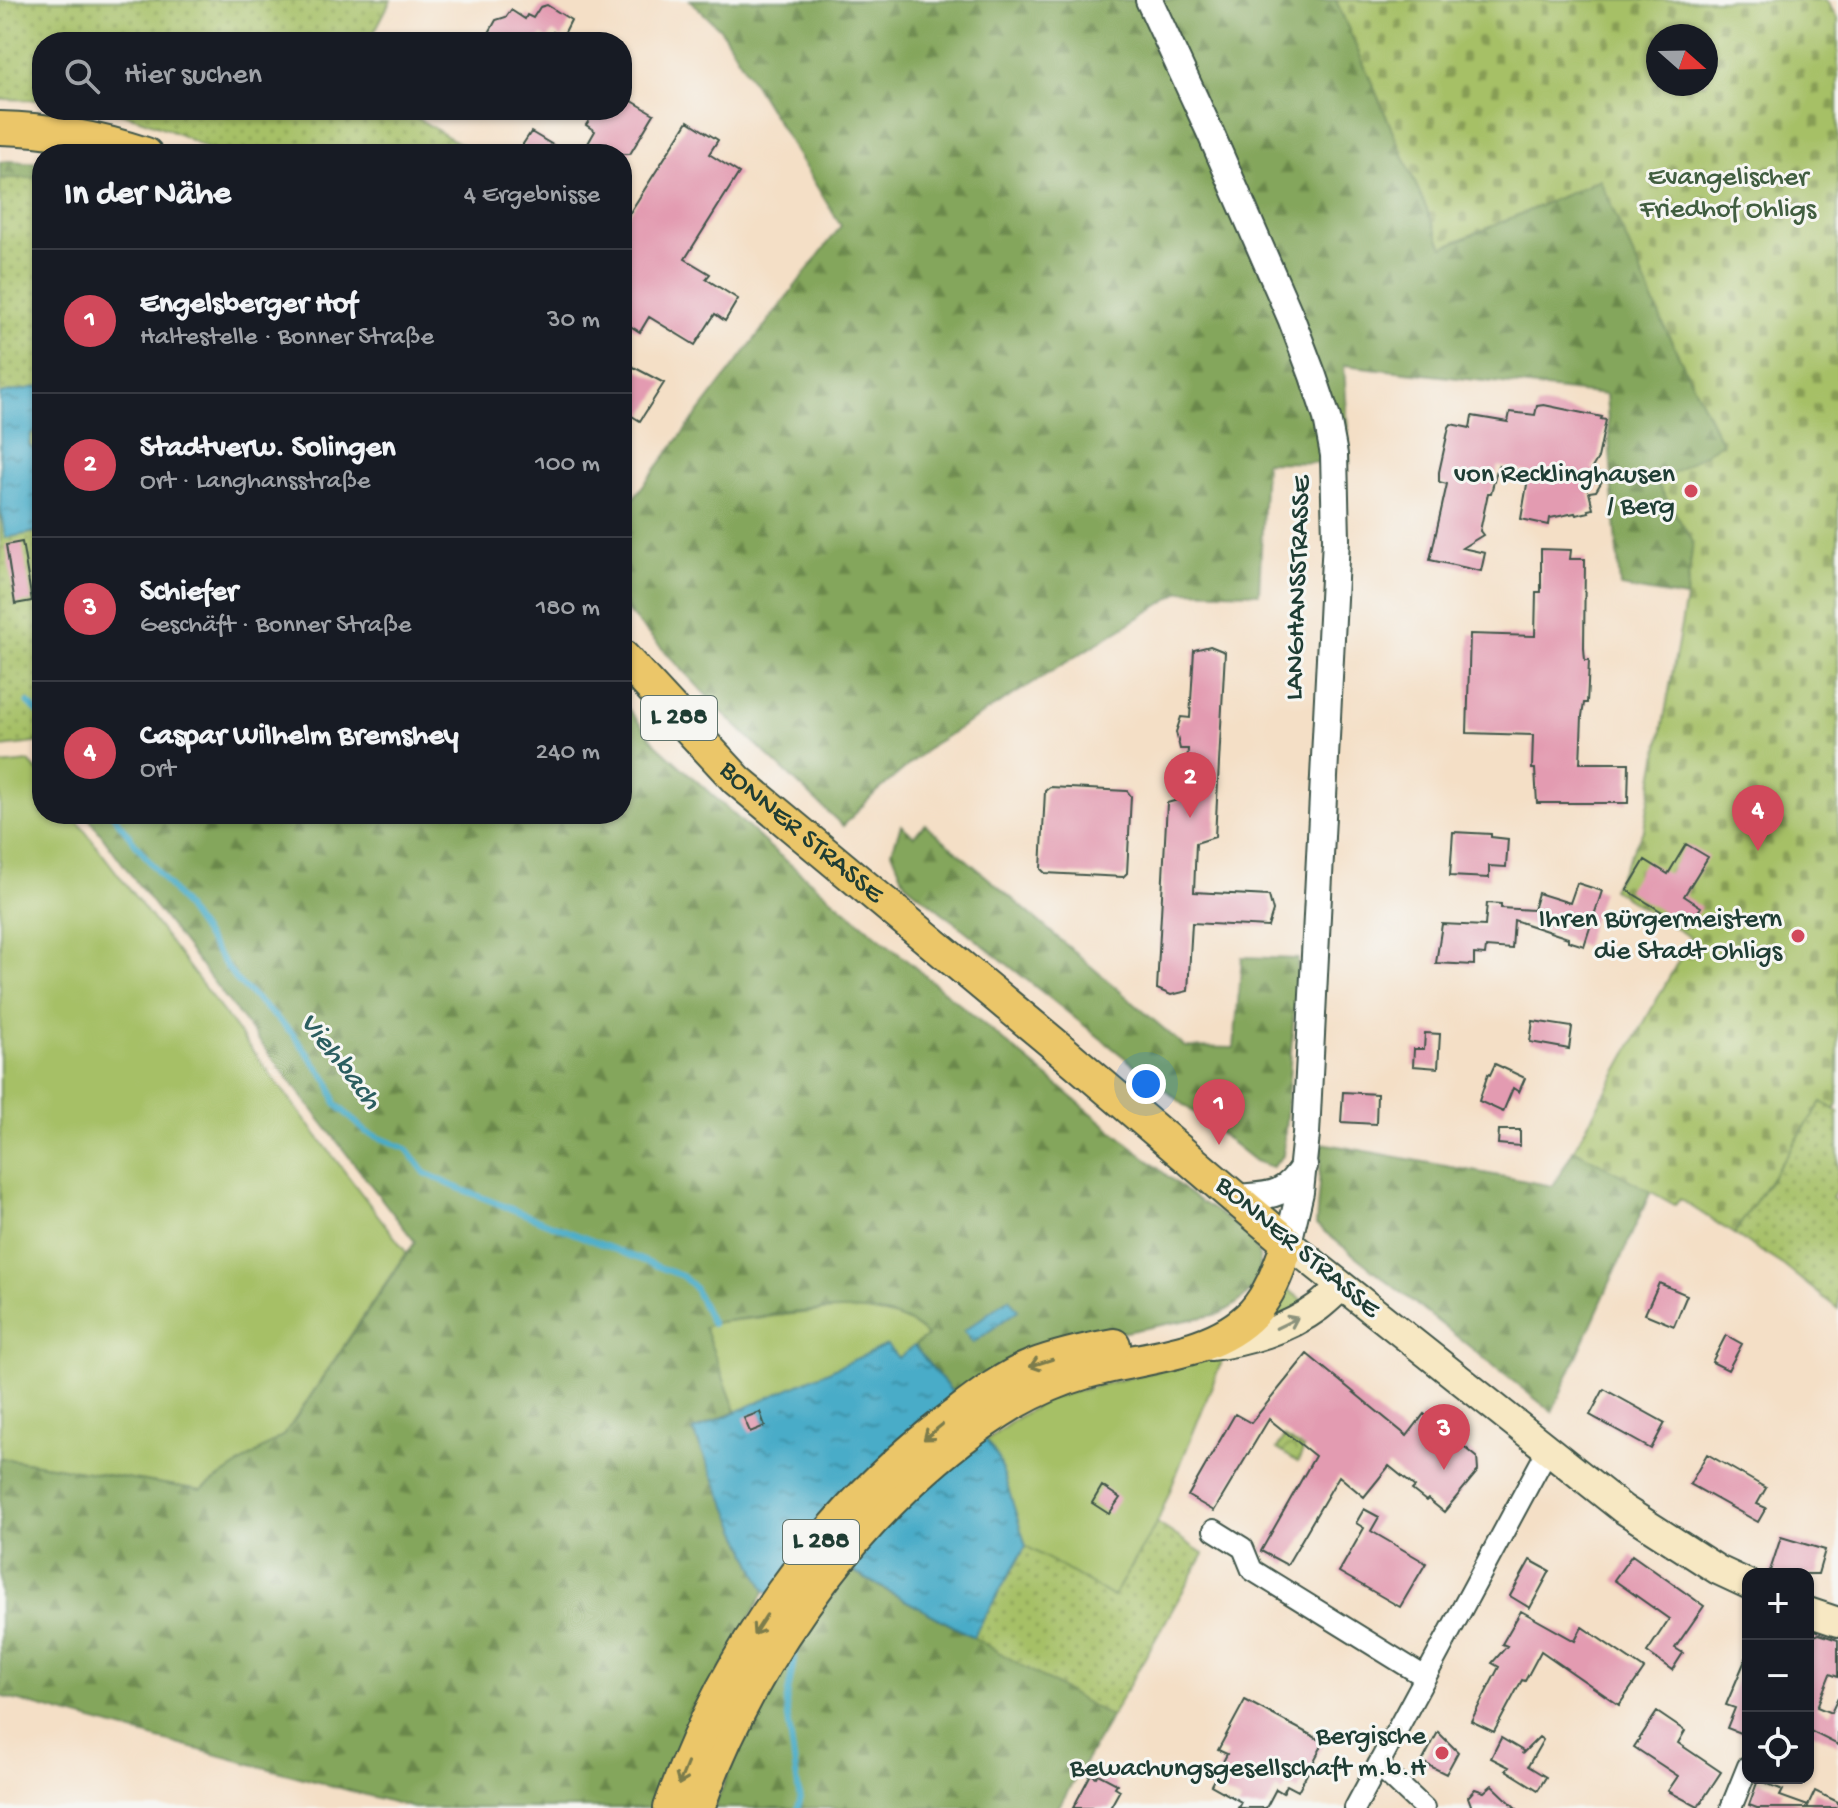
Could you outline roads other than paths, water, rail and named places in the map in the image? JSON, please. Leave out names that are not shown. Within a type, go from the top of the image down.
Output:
[{"type":"main road","points":[[0,128],[68,133],[115,144]]},
{"type":"main road","name":"BONNER STRASSE","points":[[632,667],[737,780],[1288,1243],[1623,1509],[1718,1570],[1742,1581]]},
{"type":"main road","name":"L 288","points":[[1186,1349],[1236,1328],[1253,1312],[1272,1285],[1288,1243]]},
{"type":"main road","name":"L 288","points":[[1002,1396],[1039,1389],[1085,1373],[1186,1349],[1226,1344],[1268,1332],[1318,1307],[1342,1286]]},
{"type":"main road","name":"L 288","points":[[670,1808],[708,1746],[748,1644],[777,1599],[855,1504],[912,1450],[1002,1396],[1030,1367],[1079,1351],[1196,1330],[1253,1312]]},
{"type":"main road","points":[[1814,1614],[1838,1622]]},
{"type":"main road","name":"L 288","points":[[698,1808],[708,1746]]},
{"type":"street","name":"LANGHANSSTRASSE","points":[[1149,0],[1187,78],[1291,318],[1327,418],[1334,455],[1336,539],[1304,1166],[1288,1243]]},
{"type":"street","points":[[1235,1198],[1277,1194],[1294,1182],[1304,1166]]},
{"type":"street","points":[[1355,1808],[1548,1449]]},
{"type":"street","points":[[1214,1530],[1243,1548],[1252,1570],[1425,1677]]},
{"type":"street","points":[[1378,1765],[1424,1808]]},
{"type":"street","points":[[1731,1808],[1742,1781]]},
{"type":"water","points":[[32,388],[29,445],[32,448],[32,533],[5,538],[0,505],[0,394]]},
{"type":"water","points":[[1009,1298],[1018,1310],[973,1343],[964,1331]]},
{"type":"water","points":[[887,1345],[898,1358],[914,1346],[957,1398],[999,1459],[1026,1546],[973,1637],[850,1570],[810,1625],[765,1591],[693,1431]]},
{"type":"waterway","name":"Viehbach","points":[[28,703],[32,707]]},
{"type":"waterway","name":"Viehbach","points":[[120,824],[180,900],[236,980],[292,1033],[329,1082],[336,1104],[366,1132],[407,1149],[425,1173],[453,1186],[682,1276],[694,1287],[712,1324]]},
{"type":"waterway","name":"Viehbach","points":[[798,1638],[786,1704],[800,1801],[798,1808]]},
{"type":"place","name":"von Recklinghausen / Berg","points":[[1691,491]]},
{"type":"place","name":"Stadtverw. Solingen","points":[[1190,818]]},
{"type":"place","name":"Caspar Wilhelm Bremshey","points":[[1758,851]]},
{"type":"place","name":"Ihren Bürgermeistern die Stadt Ohligs","points":[[1798,936]]},
{"type":"place","name":"Engelsberger Hof","points":[[1219,1145]]},
{"type":"place","name":"Schiefer","points":[[1444,1470]]},
{"type":"place","name":"Bergische Bewachungsgesellschaft m.b.H","points":[[1442,1753]]},
{"type":"park label","name":"Evangelischer Friedhof Ohligs","points":[[1728,194]]}]
